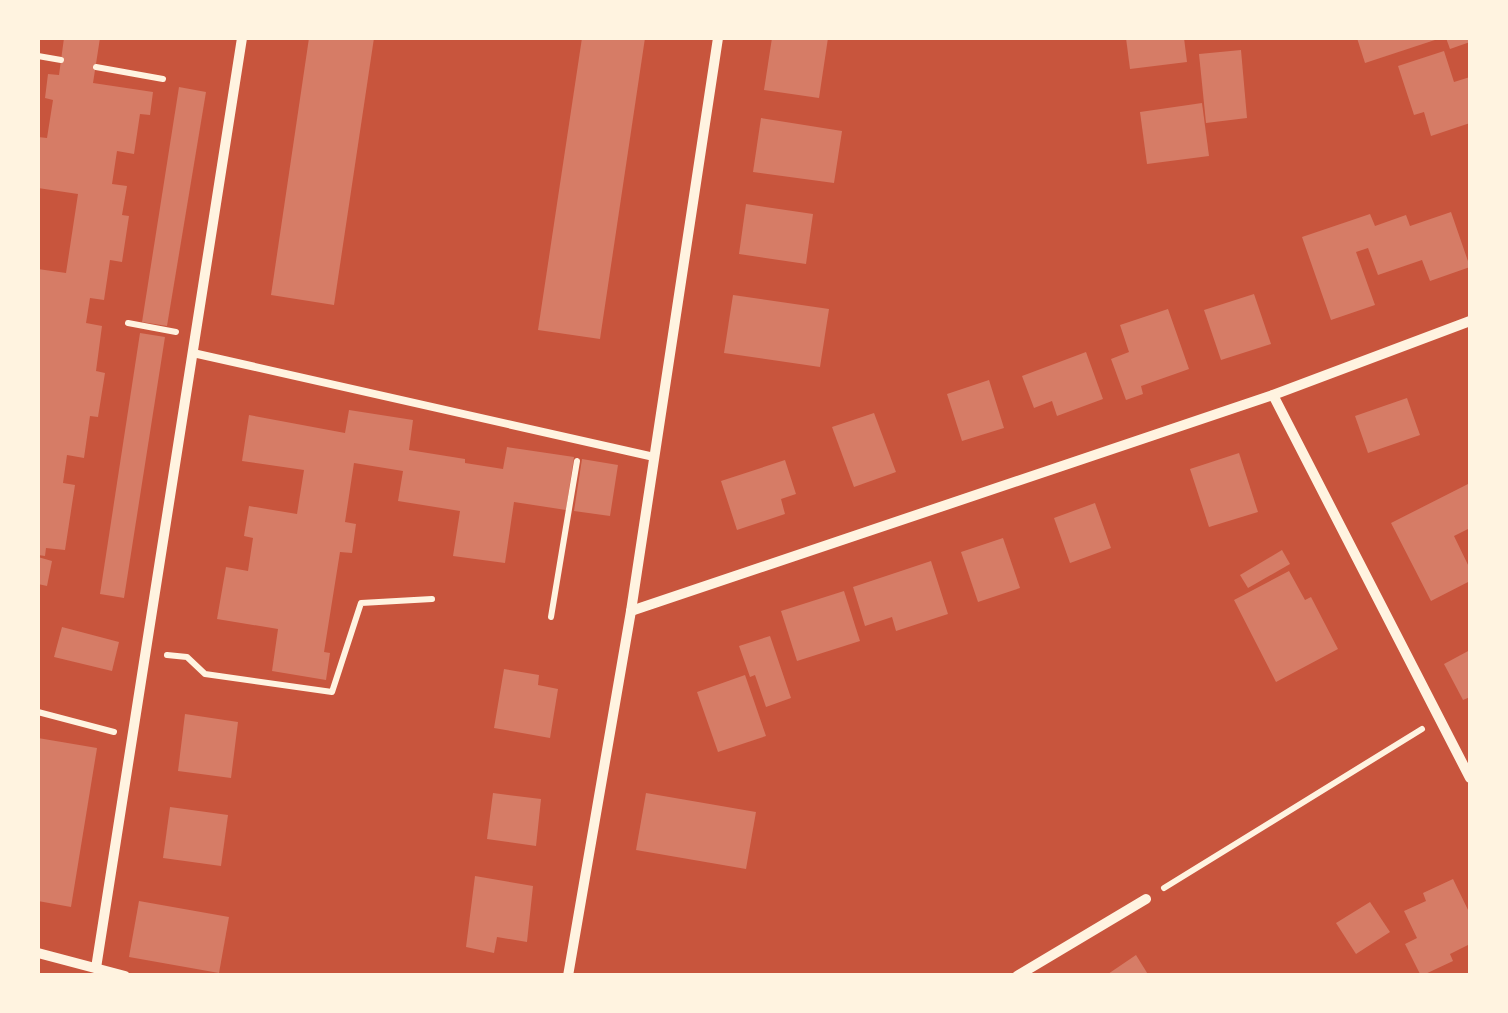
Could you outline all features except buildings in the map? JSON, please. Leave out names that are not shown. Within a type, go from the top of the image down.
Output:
[{"type":"street","points":[[96,968],[242,38]]},
{"type":"street","points":[[568,976],[630,612],[718,38]]},
{"type":"street","points":[[630,612],[1273,396],[1470,321]]},
{"type":"street","points":[[1273,396],[1470,778]]},
{"type":"street","points":[[1017,976],[1146,899]]},
{"type":"street","points":[[38,953],[125,976]]},
{"type":"lane","points":[[192,353],[654,457]]},
{"type":"path","points":[[38,56],[61,60]]},
{"type":"path","points":[[96,67],[163,79]]},
{"type":"path","points":[[128,323],[195,335]]},
{"type":"path","points":[[550,618],[581,440]]},
{"type":"path","points":[[145,654],[187,656],[205,674],[332,692],[362,603],[432,598]]},
{"type":"path","points":[[38,712],[132,737]]},
{"type":"path","points":[[1146,899],[1440,718]]}]
